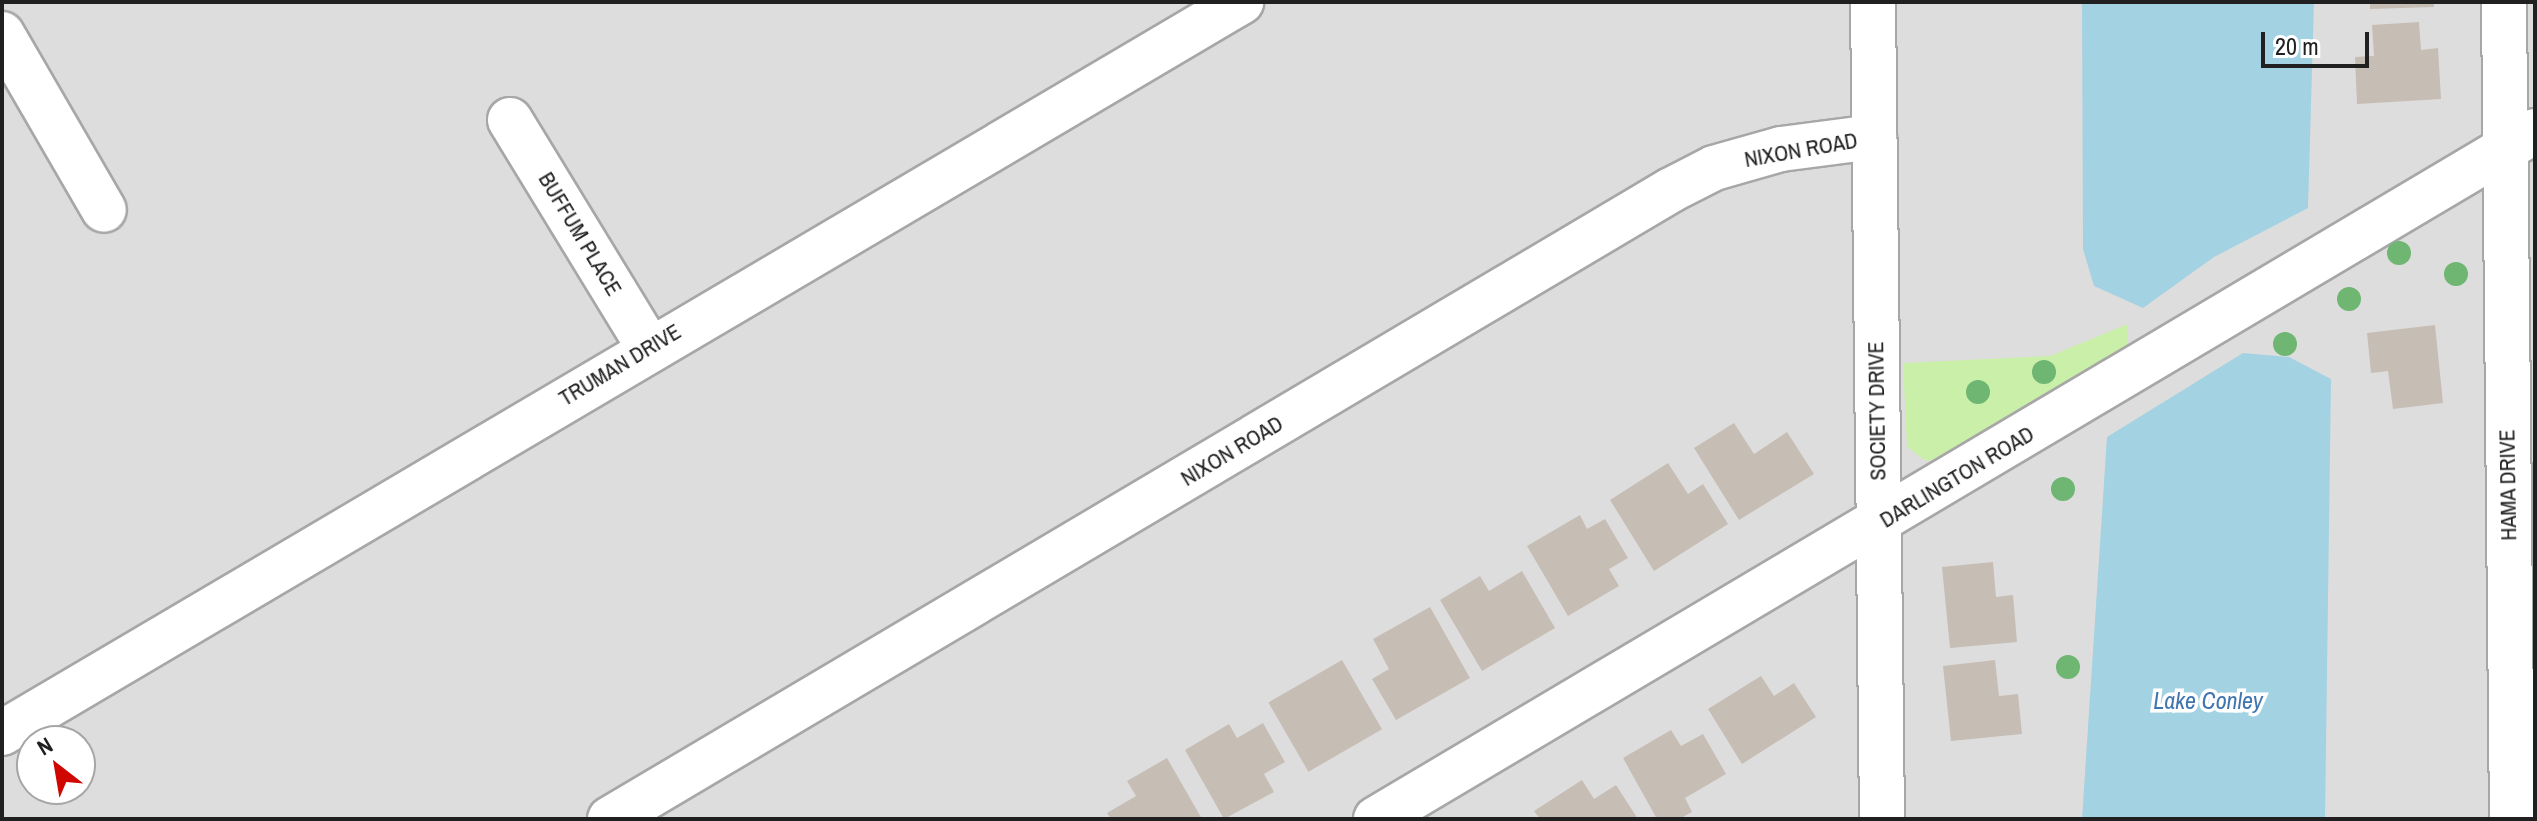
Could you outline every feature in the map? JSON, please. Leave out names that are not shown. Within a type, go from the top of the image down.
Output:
[{"type":"street","name":"TRUMAN DRIVE","points":[[2,733],[649,348],[1241,2]]},
{"type":"street","name":"SOCIETY DRIVE","points":[[1873,2],[1882,819]]},
{"type":"street","name":"HAMA DRIVE","points":[[2504,2],[2519,141],[2522,568],[2512,819]]},
{"type":"street","points":[[2,34],[104,210]]},
{"type":"street","name":"BUFFUM PLACE","points":[[510,120],[649,348]]},
{"type":"street","name":"NIXON ROAD","points":[[610,819],[1671,190],[1714,168],[1781,149],[1874,137]]},
{"type":"street","name":"DARLINGTON ROAD","points":[[1376,819],[2519,141]]},
{"type":"shaded area","points":[[2,2],[2535,2],[2535,819],[2,819]]},
{"type":"green space","points":[[2128,324],[2127,347],[1949,455],[1926,461],[1907,447],[1903,363],[2050,356]]},
{"type":"water","points":[[2082,2],[2314,2],[2308,208],[2214,257],[2143,308],[2094,286],[2083,249]]},
{"type":"water","name":"Lake Conley","points":[[2243,353],[2289,357],[2331,379],[2325,819],[2082,819],[2107,437]]},
{"type":"building","points":[[2370,2],[2434,2],[2434,7],[2370,9]]},
{"type":"building","points":[[2419,22],[2421,50],[2438,48],[2441,99],[2357,104],[2355,57],[2374,56],[2372,25]]},
{"type":"building","points":[[2435,325],[2443,403],[2393,409],[2388,371],[2371,373],[2367,333]]},
{"type":"building","points":[[1734,423],[1754,454],[1787,432],[1814,474],[1739,520],[1694,448]]},
{"type":"building","points":[[1668,463],[1688,494],[1703,484],[1728,524],[1654,571],[1610,500]]},
{"type":"building","points":[[1580,515],[1587,529],[1605,519],[1628,558],[1609,569],[1619,586],[1568,616],[1527,546]]},
{"type":"building","points":[[1993,562],[1996,597],[2013,595],[2017,642],[1950,648],[1942,567]]},
{"type":"building","points":[[1522,571],[1555,628],[1482,671],[1440,600],[1480,576],[1489,591]]},
{"type":"building","points":[[1430,607],[1470,678],[1396,720],[1372,679],[1389,669],[1373,639]]},
{"type":"building","points":[[1342,660],[1382,729],[1308,772],[1268,702]]},
{"type":"building","points":[[1995,660],[1999,696],[2018,694],[2022,734],[1951,741],[1943,666]]},
{"type":"building","points":[[1761,676],[1774,696],[1794,683],[1816,717],[1742,764],[1708,709]]},
{"type":"building","points":[[1263,723],[1285,762],[1264,774],[1274,792],[1224,819],[1185,750],[1229,724],[1237,738]]},
{"type":"building","points":[[1671,730],[1681,746],[1703,734],[1726,774],[1685,798],[1692,812],[1679,819],[1657,819],[1623,758]]},
{"type":"building","points":[[1167,758],[1202,819],[1111,819],[1107,813],[1136,796],[1127,781]]},
{"type":"building","points":[[1582,780],[1594,799],[1616,785],[1638,819],[1540,819],[1534,811]]}]
